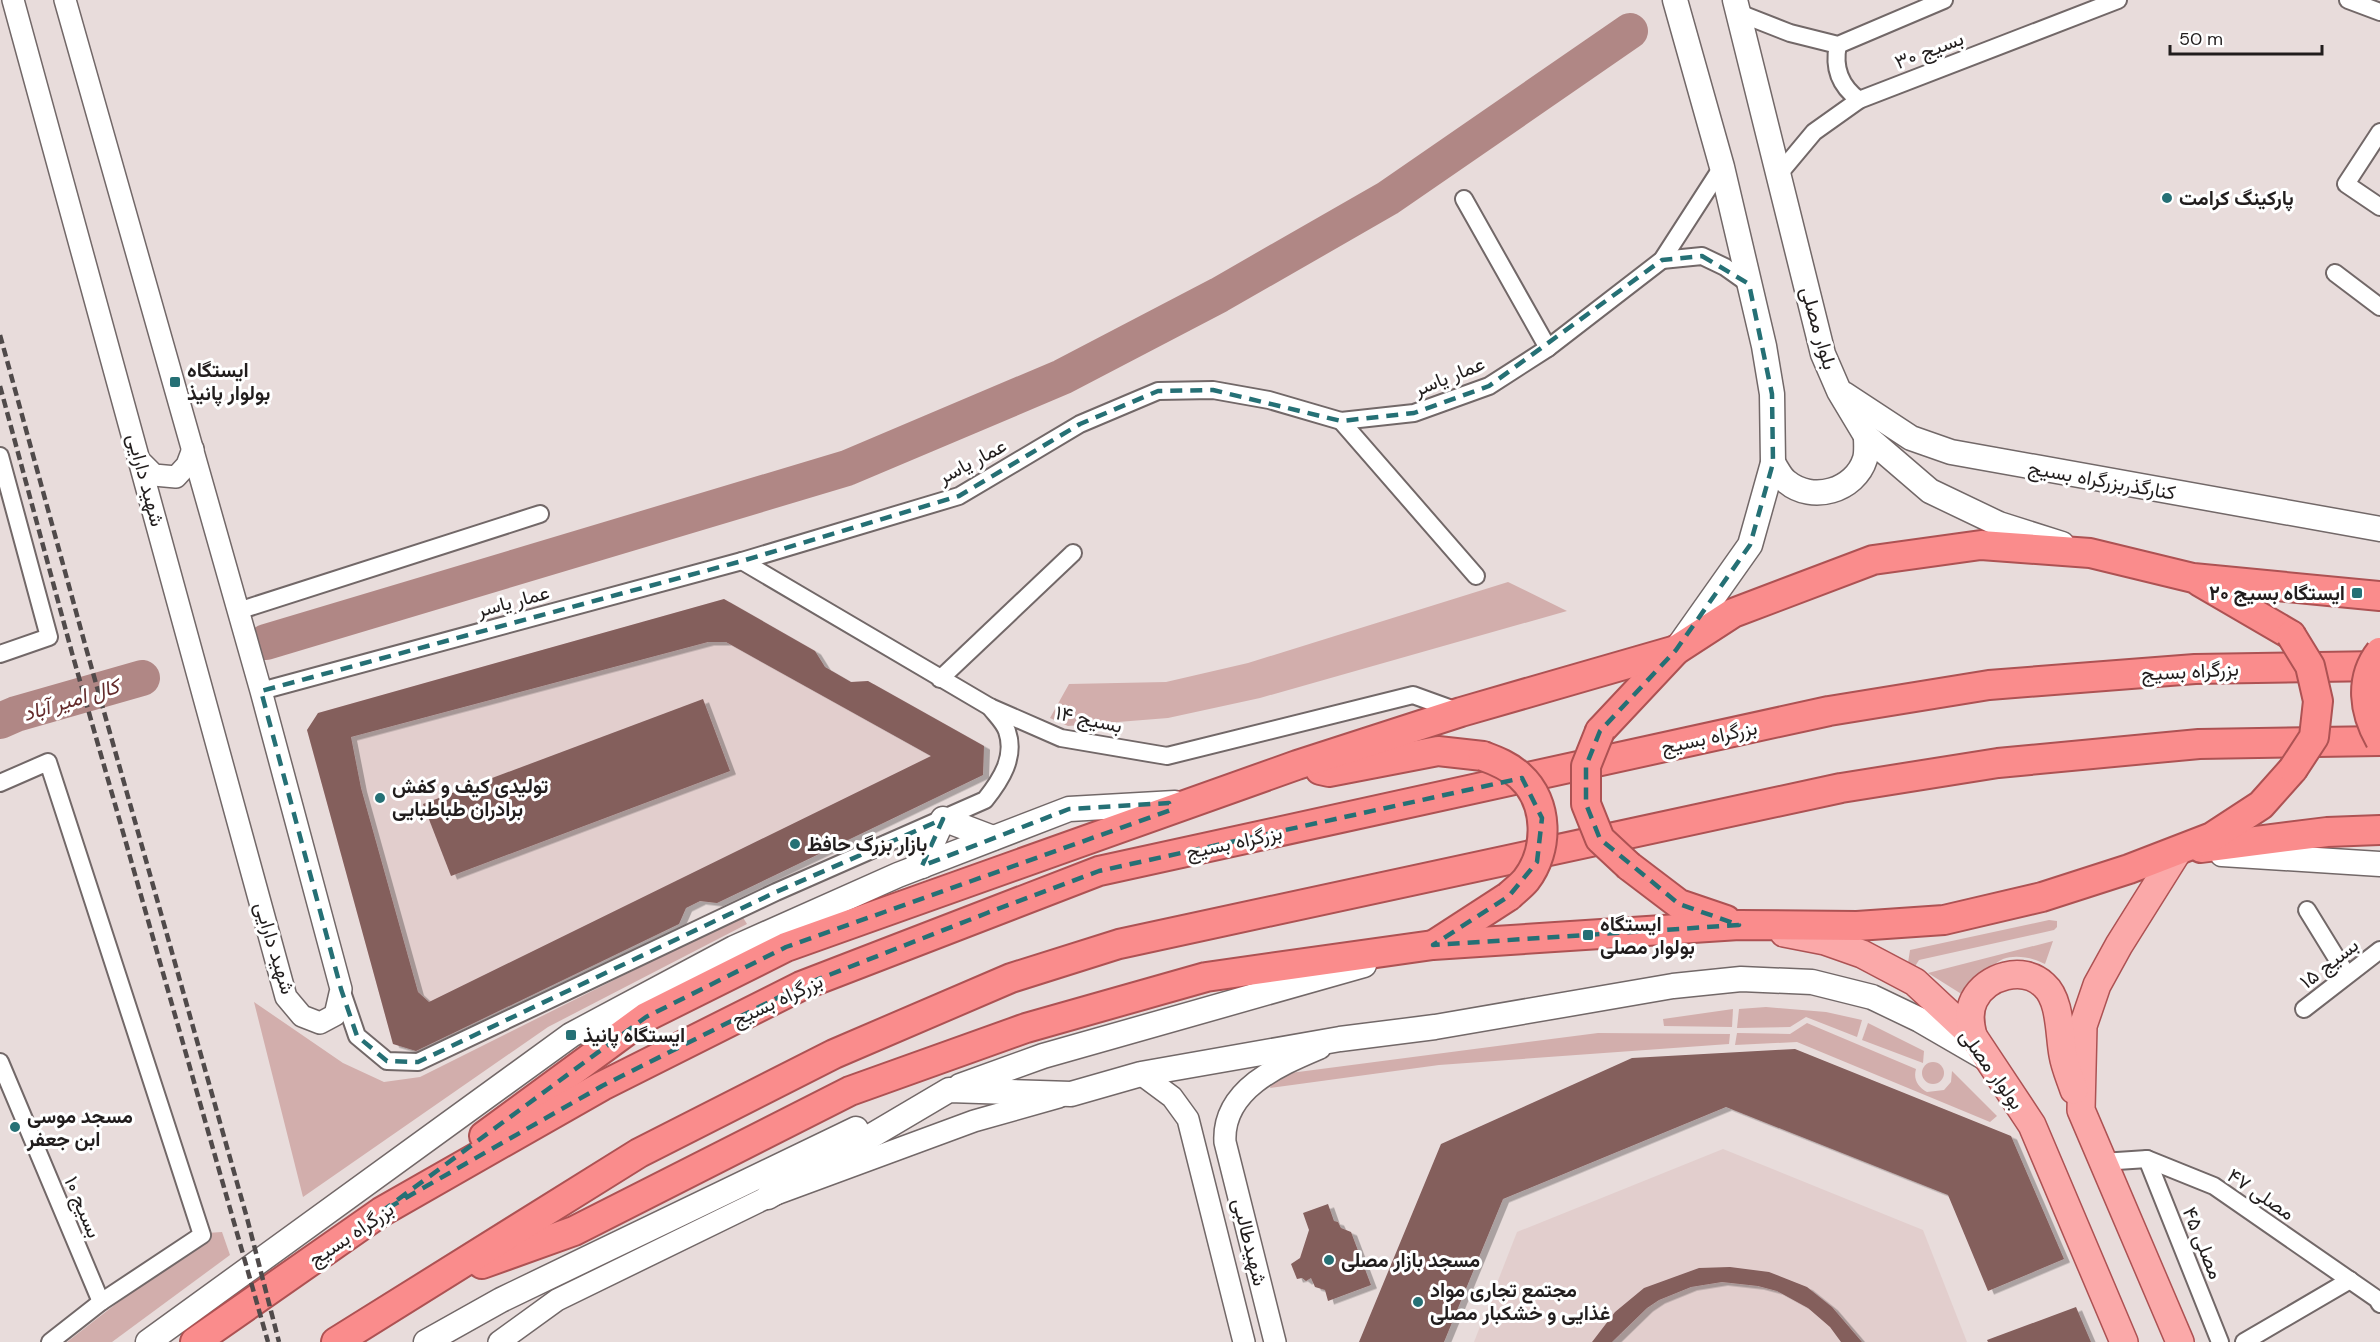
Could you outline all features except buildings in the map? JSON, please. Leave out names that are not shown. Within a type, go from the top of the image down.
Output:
[{"type":"highway","points":[[1739,925],[1679,904],[1629,867],[1600,839],[1586,804],[1586,766],[1600,731],[1676,650],[1733,613],[1873,560],[1981,545],[2090,553],[2193,578],[2380,596]]},
{"type":"highway","points":[[426,1285],[574,1231],[850,1091],[1026,1028],[1206,977],[1433,945],[1739,925],[1857,926],[1944,920],[2042,897],[2178,851],[2212,837],[2261,805],[2293,769],[2314,737],[2318,701],[2310,666],[2291,635],[2193,578]]},
{"type":"highway","points":[[381,1212],[646,1017],[786,947],[1297,765],[1461,712],[1676,650]]},
{"type":"highway","points":[[336,1342],[639,1153],[834,1054],[1011,978],[1119,944],[1841,788],[1998,763],[2199,744],[2380,741],[2371,724],[2366,702],[2367,680],[2380,652]]},
{"type":"highway","name":"بزرگراه بسیج","points":[[195,1342],[381,1212],[603,1086],[801,986],[1099,871],[1829,711],[1989,685],[2195,669],[2380,666]]},
{"type":"highway","points":[[1297,765],[1329,772],[1438,751],[1483,756],[1504,764],[1522,778],[1534,796],[1542,818],[1543,840],[1537,862],[1525,881],[1509,896],[1433,945]]},
{"type":"highway","points":[[2178,851],[2327,832],[2380,830]]},
{"type":"main road","points":[[1676,0],[1722,167],[1773,394],[1773,463],[1750,545],[1676,650]]},
{"type":"main road","name":"بلوار مصلی","points":[[1738,7],[1823,354],[1839,391],[1866,436],[1930,490],[1998,524],[2090,553]]},
{"type":"main road","name":"کنارگذربزرگراه بسیج","points":[[1839,391],[1911,438],[1951,452],[2380,529]]},
{"type":"main road","points":[[1773,463],[1787,482],[1808,492],[1832,491],[1852,479],[1859,469],[1865,459],[1866,436]]},
{"type":"main road","points":[[148,1342],[571,1035],[734,948],[922,866],[1069,809],[1195,801]]},
{"type":"main road","points":[[922,866],[943,819],[993,838]]},
{"type":"main road","points":[[2080,1110],[2083,1026],[2097,985],[2119,945],[2178,851],[2380,864]]},
{"type":"main road","name":"بولوار مصلی","points":[[1739,925],[1825,941],[1862,954],[1915,982],[1973,1036],[2032,1125],[2124,1342]]},
{"type":"main road","points":[[426,1342],[501,1300],[591,1256],[870,1122],[949,1090],[1043,1056],[1433,945]]},
{"type":"main road","points":[[1973,1036],[1969,1018],[1974,999],[1991,981],[2009,975],[2018,975],[2028,976],[2045,985],[2054,1001],[2063,1057],[2080,1110],[2180,1342]]},
{"type":"main road","points":[[768,1197],[949,1090],[1071,1094],[1141,1074],[1340,1039],[1435,1027],[1673,986],[1741,979],[1812,982],[1872,997],[1920,1020],[1991,1061]]},
{"type":"street","name":"شهید دارایی","points":[[14,0],[286,997],[302,1016],[320,1023],[335,1015],[341,989]]},
{"type":"street","points":[[65,0],[261,691],[341,989],[357,1036],[387,1061],[418,1062],[776,892],[985,800],[1002,778],[1010,748],[1006,729],[990,707]]},
{"type":"street","points":[[1738,7],[1790,33],[1838,45],[1944,0]]},
{"type":"street","name":"بسیج ۳۰","points":[[1778,175],[1814,132],[1859,100],[2118,0]]},
{"type":"street","points":[[2348,0],[2380,12]]},
{"type":"street","points":[[1838,45],[1836,54],[1838,73],[1850,93],[1859,100]]},
{"type":"street","points":[[2380,132],[2346,184],[2380,207]]},
{"type":"street","points":[[1662,260],[1722,167]]},
{"type":"street","points":[[1464,199],[1548,348]]},
{"type":"street","points":[[1662,260],[1702,255],[1725,267],[1749,284]]},
{"type":"street","name":"عمار یاسر","points":[[261,691],[742,561],[959,496],[1080,424],[1158,391],[1213,390],[1269,400],[1341,421],[1413,413],[1489,386],[1548,348],[1662,260]]},
{"type":"street","points":[[2335,273],[2380,307]]},
{"type":"street","points":[[1341,421],[1476,576]]},
{"type":"street","points":[[142,463],[154,475],[176,477],[187,465],[193,448]]},
{"type":"street","points":[[0,456],[49,638],[0,654]]},
{"type":"street","points":[[238,611],[540,514]]},
{"type":"street","points":[[940,679],[1073,553]]},
{"type":"street","name":"بسیج ۱۴","points":[[742,561],[990,707],[1061,738],[1167,756],[1413,695],[1461,712]]},
{"type":"street","points":[[0,783],[48,762],[202,1235],[100,1302],[50,1342]]},
{"type":"street","points":[[2307,910],[2347,975]]},
{"type":"street","name":"بسیج ۱۵","points":[[2304,1009],[2380,950]]},
{"type":"street","name":"شهیدطالبی","points":[[1275,1342],[1224,1127],[1230,1110],[1243,1094],[1275,1067],[1340,1039]]},
{"type":"street","name":"بسیج ۱۰","points":[[0,1062],[100,1302]]},
{"type":"street","name":"شهیدطالبی","points":[[1141,1074],[1172,1097],[1188,1119],[1244,1342]]},
{"type":"street","points":[[499,1342],[557,1300],[768,1197],[974,1121],[1071,1094]]},
{"type":"street","points":[[1196,1144],[1205,1130],[1214,1129],[1221,1133],[1226,1142]]},
{"type":"street","name":"مصلی ۴۷","points":[[2103,1162],[2147,1159],[2214,1186],[2377,1299],[2380,1304]]},
{"type":"street","name":"مصلی ۴۵","points":[[2147,1159],[2220,1342]]},
{"type":"street","points":[[2244,1342],[2350,1281]]},
{"type":"highlighted area","points":[[1702,256],[1749,284],[1772,394],[1773,463],[1750,545],[1676,650],[1600,731],[1586,766],[1586,804],[1600,839],[1679,904],[1739,925],[1433,945],[1509,896],[1537,862],[1542,818],[1522,778],[1099,871],[987,913],[801,986],[602,1086],[381,1212],[646,1017],[786,947],[1171,810],[1169,803],[1069,809],[922,866],[943,819],[776,892],[418,1062],[387,1061],[357,1036],[341,989],[261,691],[742,561],[959,496],[1080,424],[1158,391],[1213,390],[1341,421],[1414,413],[1489,386],[1662,260]]},
{"type":"shaded area","points":[[1508,582],[1567,611],[1260,698],[1168,718],[1068,726],[1050,718],[1069,684],[1166,682],[1248,663]]},
{"type":"shaded area","points":[[724,599],[815,651],[825,667],[850,682],[868,681],[984,746],[983,775],[717,903],[700,901],[686,908],[679,924],[416,1052],[393,1044],[307,730],[318,713]]},
{"type":"shaded area","points":[[742,916],[747,924],[548,1027],[303,1197],[254,1002],[343,1063],[384,1082],[420,1077]]},
{"type":"shaded area","points":[[2049,920],[2057,921],[2057,927],[2054,930],[1919,960],[1914,968],[1908,963],[1910,950]]},
{"type":"shaded area","points":[[2053,941],[2045,964],[2025,957],[2003,959],[1963,995],[1928,973]]},
{"type":"shaded area","points":[[1766,1007],[1826,1012],[1862,1020],[1857,1037],[1806,1017],[1790,1027],[1737,1028],[1739,1009]]},
{"type":"shaded area","points":[[1733,1009],[1732,1027],[1664,1026],[1663,1019]]},
{"type":"shaded area","points":[[1807,1023],[1916,1069],[1917,1082],[1927,1092],[1944,1090],[1951,1082],[1952,1071],[1997,1116],[1990,1122],[1797,1042],[1735,1045],[1737,1033],[1790,1034]]},
{"type":"shaded area","points":[[1868,1023],[1924,1051],[1923,1063],[1862,1040]]},
{"type":"shaded area","points":[[1598,1033],[1730,1034],[1729,1044],[1439,1065],[1270,1088],[1275,1075]]},
{"type":"shaded area","points":[[1933,1062],[1941,1065],[1944,1073],[1941,1081],[1933,1084],[1925,1081],[1922,1073],[1925,1065]]},
{"type":"shaded area","points":[[1723,1149],[1923,1230],[1967,1342],[1474,1342],[1517,1232]]},
{"type":"shaded area","points":[[222,1232],[230,1255],[112,1342],[67,1342],[207,1233]]},
{"type":"waterway","points":[[266,642],[847,468],[1062,377],[1219,295],[1388,198],[1630,31]]},
{"type":"waterway","name":"کال امیر آباد","points":[[0,721],[16,714],[142,678]]},
{"type":"railway","points":[[0,335],[247,1218],[279,1342]]},
{"type":"railway","points":[[0,386],[72,653],[268,1342]]},
{"type":"place","name":"پارکینگ کرامت","points":[[2167,198]]},
{"type":"place","name":"ایستگاه بولوار پانیذ","points":[[175,382]]},
{"type":"place","name":"ایستگاه بسیج ۲۰","points":[[2357,593]]},
{"type":"place","name":"تولیدی کیف و کفش برادران طباطبایی","points":[[380,798]]},
{"type":"place","name":"بازار بزرگ حافظ","points":[[795,844]]},
{"type":"place","name":"ایستگاه بولوار مصلی","points":[[1588,935]]},
{"type":"place","name":"ایستگاه پانیذ","points":[[571,1035]]},
{"type":"place","name":"مسجد موسی ابن جعفر","points":[[15,1127]]},
{"type":"place","name":"مسجد بازار مصلی","points":[[1329,1260]]},
{"type":"place","name":"مجتمع تجاری مواد غذایی و خشکبار مصلی","points":[[1418,1302]]}]
